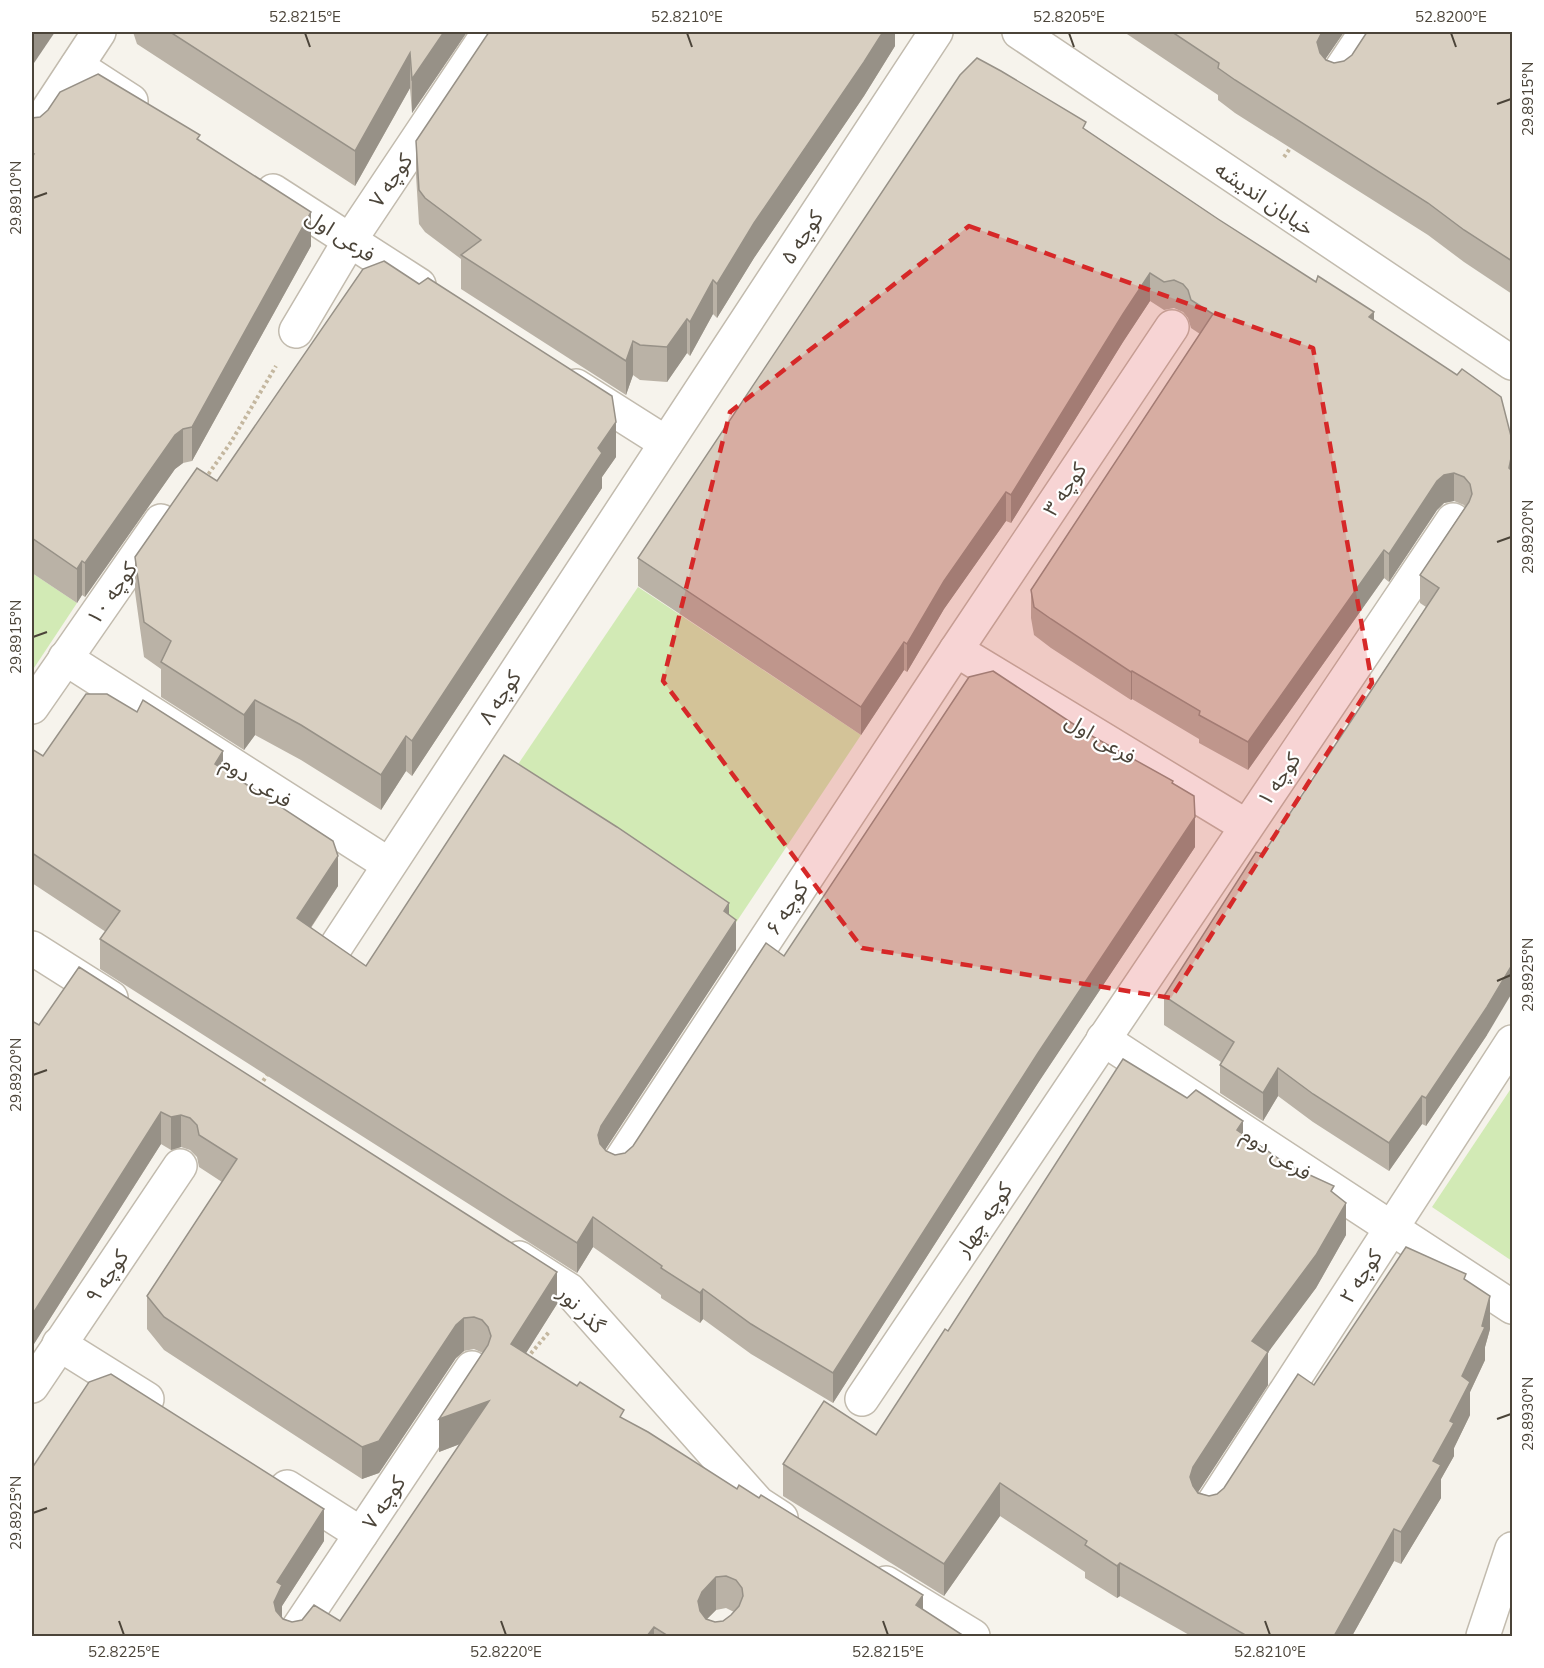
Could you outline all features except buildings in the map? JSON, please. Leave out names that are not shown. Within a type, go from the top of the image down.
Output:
[{"type":"street","points":[[32,134],[99,32]]},
{"type":"street","name":"کوچه ۷","points":[[296,331],[350,240],[489,32]]},
{"type":"street","name":"کوچه ۵","points":[[666,443],[936,32]]},
{"type":"street","name":"خیابان اندیشه","points":[[1019,32],[1512,363]]},
{"type":"street","points":[[1336,77],[1366,32]]},
{"type":"street","points":[[77,66],[158,118]]},
{"type":"street","name":"فرعی اول","points":[[249,176],[448,304]]},
{"type":"street","name":"کوچه ۳","points":[[956,650],[1172,327]]},
{"type":"street","points":[[547,367],[666,443]]},
{"type":"street","name":"کوچه ۸","points":[[333,951],[666,443]]},
{"type":"street","name":"کوچه ۱۰","points":[[32,706],[190,480]]},
{"type":"street","name":"کوچه ۱","points":[[1103,1039],[1454,519]]},
{"type":"street","name":"فرعی اول","points":[[956,650],[1246,826]]},
{"type":"street","name":"کوچه ۶","points":[[617,1166],[956,650]]},
{"type":"street","name":"فرعی دوم","points":[[65,658],[388,864]]},
{"type":"street","points":[[32,948],[136,1014]]},
{"type":"street","name":"فرعی دوم","points":[[1103,1039],[1391,1228]]},
{"type":"street","name":"کوچه چهار","points":[[862,1399],[1103,1039]]},
{"type":"street","name":"کوچه ۲","points":[[1209,1510],[1512,1042]]},
{"type":"street","name":"کوچه ۹","points":[[32,1386],[180,1166]]},
{"type":"street","points":[[1391,1228],[1512,1307]]},
{"type":"street","name":"گذر نور","points":[[496,1244],[569,1290],[758,1503],[801,1531]]},
{"type":"street","points":[[59,1344],[175,1417]]},
{"type":"street","name":"کوچه ۷","points":[[293,1636],[472,1368]]},
{"type":"street","points":[[263,1472],[362,1534]]},
{"type":"street","points":[[1482,1636],[1512,1549]]},
{"type":"street","points":[[862,1568],[973,1636]]},
{"type":"path","points":[[1260,194],[1298,136]]},
{"type":"path","points":[[190,480],[199,487],[231,442],[296,331]]},
{"type":"path","points":[[257,1090],[270,1071]]},
{"type":"path","points":[[527,1359],[564,1314],[558,1284]]},
{"type":"highlighted area","points":[[969,226],[1313,348],[1372,683],[1171,998],[862,948],[663,681],[730,412]]},
{"type":"green space","points":[[32,573],[77,603],[32,671]]},
{"type":"green space","points":[[638,587],[861,735],[729,933],[504,785]]},
{"type":"green space","points":[[1512,1087],[1512,1261],[1432,1207]]}]
